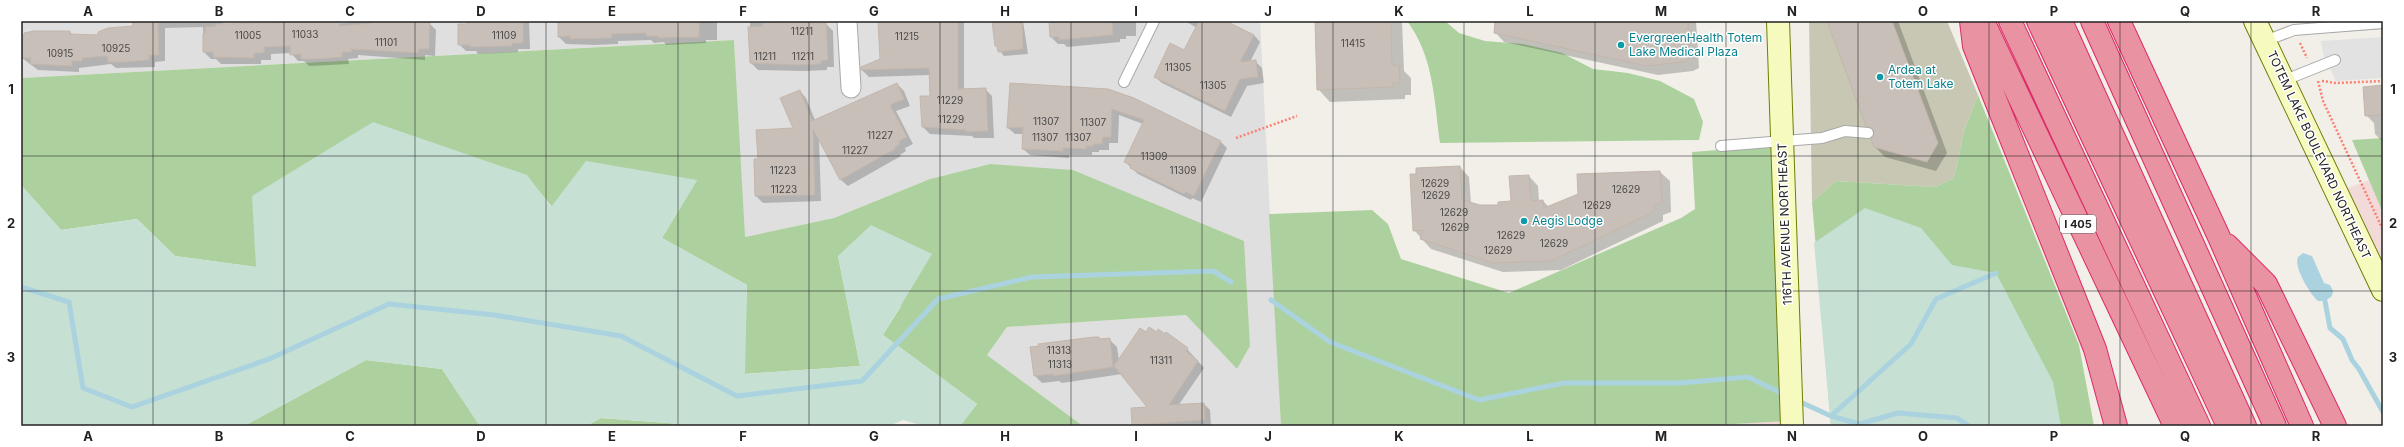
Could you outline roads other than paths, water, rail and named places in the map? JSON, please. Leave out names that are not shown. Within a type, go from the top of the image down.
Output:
[{"type":"highway","points":[[1971,21],[1974,46],[2094,349],[2116,426]]},
{"type":"highway","name":"I 405","points":[[1983,21],[2175,426]]},
{"type":"highway","name":"I 405","points":[[2010,21],[2199,426]]},
{"type":"highway","points":[[2038,21],[2060,45],[2245,426]]},
{"type":"highway","points":[[2061,21],[2060,45],[2228,426]]},
{"type":"highway","points":[[2092,21],[2275,426]]},
{"type":"highway","points":[[2119,21],[2219,237],[2302,426]]},
{"type":"highway","points":[[2219,237],[2266,284],[2335,426]]},
{"type":"street","points":[[847,21],[851,88]]},
{"type":"street","name":"116TH AVENUE NORTHEAST","points":[[1778,21],[1792,426]]},
{"type":"street","name":"TOTEM LAKE BOULEVARD NORTHEAST","points":[[2255,21],[2285,80],[2383,290]]},
{"type":"lane","points":[[1124,82],[1154,21]]},
{"type":"lane","points":[[2265,41],[2294,30],[2383,23]]},
{"type":"lane","points":[[2285,80],[2336,60]]},
{"type":"lane","points":[[1722,146],[1782,147],[1845,131],[1868,133]]},
{"type":"water","points":[[2303,253],[2312,256],[2324,283],[2330,285],[2333,291],[2332,296],[2325,301],[2318,301],[2300,273],[2297,261],[2298,257]]},
{"type":"waterway","points":[[21,287],[69,302],[83,388],[132,407],[269,359],[389,304],[494,315],[621,336],[737,396],[862,381],[938,299],[1032,277],[1213,271],[1231,282]]},
{"type":"waterway","points":[[1831,416],[1911,344],[1936,299],[1996,273]]},
{"type":"waterway","points":[[1271,300],[1330,342],[1479,400],[1564,383],[1680,383],[1748,377],[1785,395]]},
{"type":"waterway","points":[[2325,301],[2330,328],[2343,339],[2352,360],[2359,369],[2383,412]]},
{"type":"waterway","points":[[1796,400],[1831,416],[1859,424],[1898,413],[1957,418],[1969,426]]},
{"type":"place","name":"EvergreenHealth Totem Lake Medical Plaza","points":[[1621,45]]},
{"type":"place","name":"Ardea at Totem Lake","points":[[1880,77]]},
{"type":"place","name":"Aegis Lodge","points":[[1524,221]]}]
